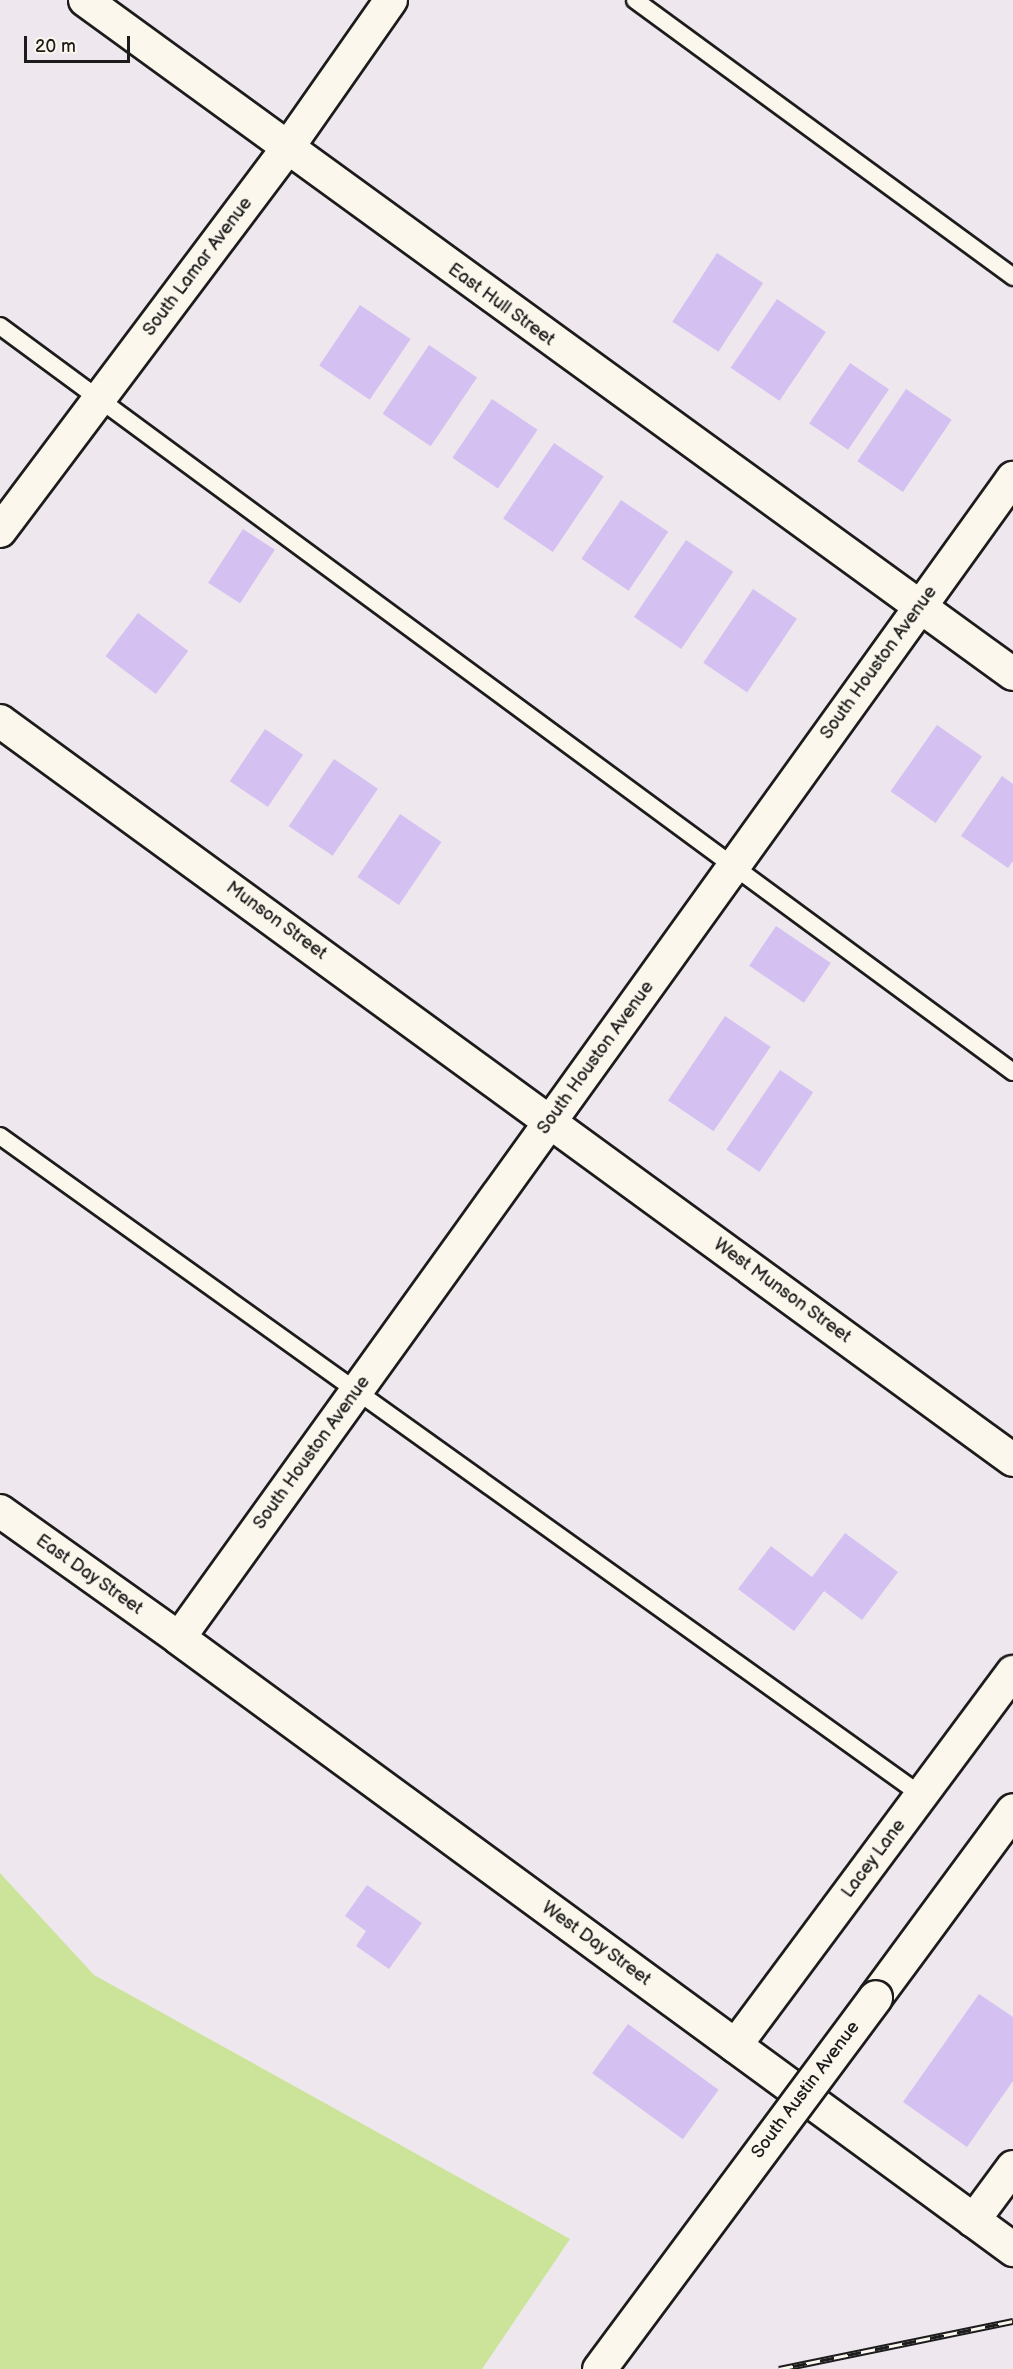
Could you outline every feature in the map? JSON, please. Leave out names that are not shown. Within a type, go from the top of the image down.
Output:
[{"type":"main road","name":"West Day Street","points":[[179,1638],[1013,2249]]},
{"type":"main road","name":"South Austin Avenue","points":[[598,2369],[1013,1810]]},
{"type":"street","name":"East Hull Street","points":[[85,0],[286,150],[1013,674]]},
{"type":"street","name":"South Lamar Avenue","points":[[0,531],[286,150],[391,0]]},
{"type":"street","name":"South Houston Avenue","points":[[179,1638],[1013,478]]},
{"type":"street","name":"Munson Street","points":[[0,721],[551,1121]]},
{"type":"street","name":"West Munson Street","points":[[551,1121],[1013,1461]]},
{"type":"street","name":"East Day Street","points":[[0,1511],[179,1638]]},
{"type":"street","name":"Lacey Lane","points":[[735,2046],[1013,1672]]},
{"type":"street","points":[[973,2221],[1013,2168]]},
{"type":"lane","points":[[635,0],[1013,278]]},
{"type":"lane","points":[[0,326],[1013,1072]]},
{"type":"lane","points":[[0,1136],[921,1795]]},
{"type":"green space","points":[[0,1873],[94,1975],[570,2239],[482,2369],[0,2369]]},
{"type":"building","points":[[717,253],[763,283],[718,352],[672,322]]},
{"type":"building","points":[[777,299],[826,332],[780,401],[731,368]]},
{"type":"building","points":[[360,305],[411,339],[370,400],[319,366]]},
{"type":"building","points":[[429,345],[477,377],[431,446],[383,414]]},
{"type":"building","points":[[850,363],[889,389],[848,450],[809,424]]},
{"type":"building","points":[[906,389],[952,420],[903,492],[857,461]]},
{"type":"building","points":[[492,399],[538,430],[498,489],[452,458]]},
{"type":"building","points":[[554,443],[604,477],[553,552],[503,518]]},
{"type":"building","points":[[621,500],[668,532],[629,591],[581,559]]},
{"type":"building","points":[[243,529],[275,550],[240,603],[208,583]]},
{"type":"building","points":[[686,540],[733,572],[681,649],[634,617]]},
{"type":"building","points":[[753,589],[797,619],[747,692],[703,663]]},
{"type":"building","points":[[138,613],[188,651],[156,694],[106,656]]},
{"type":"building","points":[[937,725],[982,757],[936,823],[891,791]]},
{"type":"building","points":[[265,729],[303,755],[268,807],[230,781]]},
{"type":"building","points":[[334,759],[378,789],[333,856],[289,826]]},
{"type":"building","points":[[1002,776],[1013,784],[1013,861],[1008,868],[961,836]]},
{"type":"building","points":[[400,814],[441,842],[399,905],[358,877]]},
{"type":"building","points":[[776,926],[831,963],[804,1003],[749,966]]},
{"type":"building","points":[[725,1016],[771,1047],[714,1131],[668,1101]]},
{"type":"building","points":[[780,1070],[813,1092],[759,1172],[726,1150]]},
{"type":"building","points":[[845,1533],[898,1572],[862,1620],[824,1591],[794,1631],[738,1589],[771,1546],[812,1577]]},
{"type":"building","points":[[367,1885],[422,1923],[389,1969],[356,1946],[366,1931],[345,1916]]},
{"type":"building","points":[[979,1994],[1013,2017],[1013,2081],[967,2147],[903,2102]]},
{"type":"building","points":[[628,2024],[719,2090],[683,2139],[592,2073]]},
{"type":"railway","points":[[779,2369],[1013,2321]]}]
